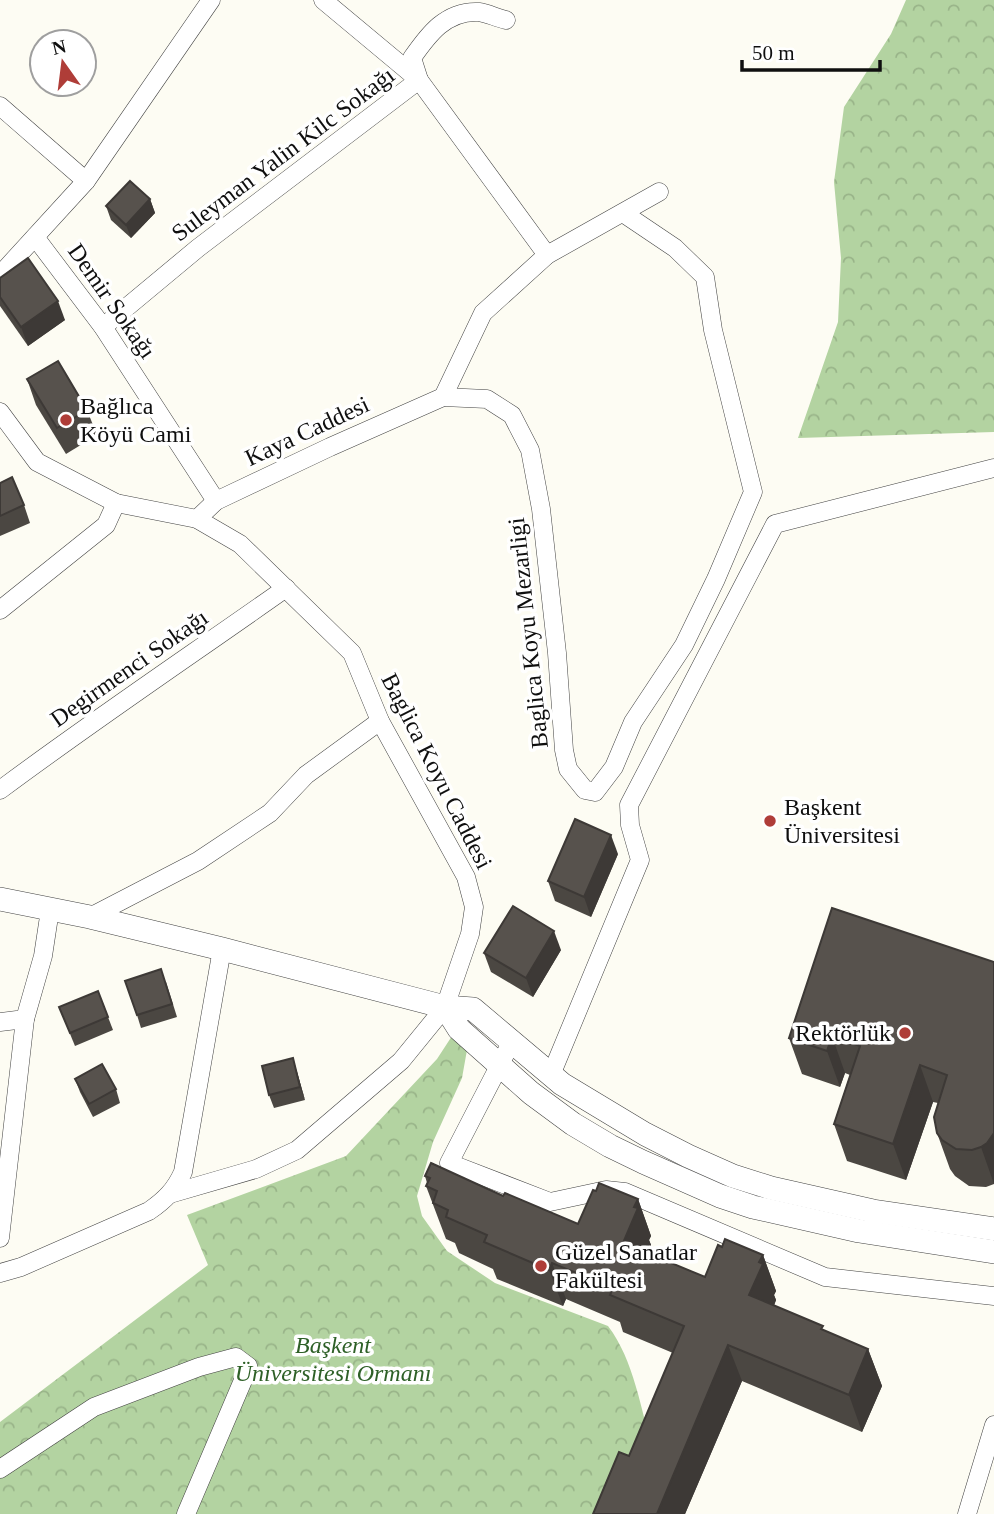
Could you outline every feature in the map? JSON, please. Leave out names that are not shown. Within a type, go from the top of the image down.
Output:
[{"type":"street","points":[[0,275],[86,181],[211,0]]},
{"type":"street","points":[[323,0],[419,80],[547,255]]},
{"type":"street","name":"Suleyman Yalin Kilc Sokağı","points":[[103,327],[198,248],[419,80],[412,58],[429,34],[445,20],[461,14],[480,12],[506,20]]},
{"type":"street","points":[[0,106],[86,181]]},
{"type":"street","points":[[443,397],[483,313],[547,255],[659,192]]},
{"type":"street","name":"Baglica Koyu Mezarligi","points":[[443,397],[487,399],[512,415],[530,450],[557,653],[564,750],[568,769],[585,790],[595,792],[614,767],[634,722],[684,645],[753,492],[713,330],[705,277],[675,248],[623,213]]},
{"type":"street","name":"Demir Sokağı","points":[[35,237],[103,327],[216,501]]},
{"type":"street","name":"Kaya Caddesi","points":[[197,519],[216,501],[443,397]]},
{"type":"street","name":"Baglica Koyu Caddesi","points":[[0,412],[37,462],[116,503],[197,519],[240,544],[352,653],[380,721],[466,877],[474,907],[470,934],[445,1007],[401,1061],[297,1150],[256,1169],[170,1194]]},
{"type":"street","points":[[551,1075],[640,860],[630,825],[629,805],[775,524],[994,468]]},
{"type":"street","points":[[0,610],[106,525],[116,503]]},
{"type":"street","name":"Degirmenci Sokağı","points":[[0,790],[68,739],[106,716],[286,588]]},
{"type":"street","points":[[90,917],[198,861],[270,813],[306,775],[380,721]]},
{"type":"street","points":[[0,899],[222,948],[445,1007],[473,1009],[551,1075],[645,1134],[733,1176],[771,1188],[873,1211],[994,1229]]},
{"type":"street","points":[[0,1238],[25,1018],[43,956],[50,910]]},
{"type":"street","points":[[0,1273],[149,1211],[176,1188],[183,1172],[222,948]]},
{"type":"street","points":[[445,1007],[459,1029],[499,1066],[530,1093],[573,1124],[610,1146],[720,1196],[753,1207],[859,1231],[994,1252]]},
{"type":"street","points":[[0,1022],[25,1018]]},
{"type":"street","points":[[512,1041],[449,1163],[550,1202],[606,1190],[625,1192],[825,1277],[994,1296]]},
{"type":"street","points":[[0,1469],[94,1407],[199,1367],[236,1357],[248,1366],[186,1514]]},
{"type":"street","points":[[967,1514],[994,1425]]},
{"type":"green space","points":[[906,0],[994,0],[994,432],[798,438],[838,322],[841,258],[834,182],[844,107],[891,34]]},
{"type":"green space","name":"Başkent Üniversitesi Ormanı","points":[[452,1036],[467,1050],[462,1078],[433,1142],[417,1196],[422,1216],[447,1251],[495,1283],[608,1326],[617,1339],[630,1370],[653,1451],[623,1514],[0,1514],[0,1422],[208,1265],[187,1215],[346,1156],[437,1059]]},
{"type":"building","points":[[130,181],[150,199],[126,225],[106,206]]},
{"type":"building","points":[[28,258],[58,301],[21,327],[0,297],[0,278]]},
{"type":"building","points":[[58,361],[87,410],[57,428],[27,379]]},
{"type":"building","points":[[12,477],[24,505],[0,516],[0,483]]},
{"type":"building","points":[[575,819],[611,835],[584,897],[548,881]]},
{"type":"building","points":[[513,906],[554,931],[526,978],[484,953]]},
{"type":"building","name":"Rektörlük","points":[[832,908],[994,962],[994,1133],[981,1147],[972,1150],[956,1149],[942,1140],[937,1133],[934,1117],[947,1075],[920,1065],[893,1144],[834,1124],[860,1046],[832,1036],[827,1051],[789,1038]]},
{"type":"building","points":[[161,969],[172,1004],[137,1015],[125,981]]},
{"type":"building","points":[[98,991],[108,1017],[70,1033],[59,1007]]},
{"type":"building","points":[[293,1058],[300,1087],[269,1095],[262,1066]]},
{"type":"building","points":[[102,1064],[116,1089],[89,1104],[75,1079]]},
{"type":"building","points":[[431,1163],[503,1196],[505,1193],[578,1224],[593,1190],[596,1191],[599,1183],[638,1199],[634,1207],[638,1208],[623,1243],[705,1277],[718,1245],[722,1247],[725,1239],[763,1255],[759,1262],[763,1264],[749,1295],[823,1326],[821,1329],[868,1349],[849,1395],[728,1345],[657,1514],[593,1514],[619,1452],[629,1456],[684,1326],[610,1295],[613,1288],[552,1263],[549,1270],[484,1242],[487,1235],[446,1217],[448,1210],[433,1203],[437,1191],[426,1186],[430,1178],[425,1176]]},
{"type":"place","name":"Bağlıca Köyü Cami","points":[[66,420]]},
{"type":"place","name":"Başkent Üniversitesi","points":[[770,821]]},
{"type":"place","name":"Rektörlük","points":[[905,1033]]},
{"type":"place","name":"Güzel Sanatlar Fakültesi","points":[[541,1266]]}]
